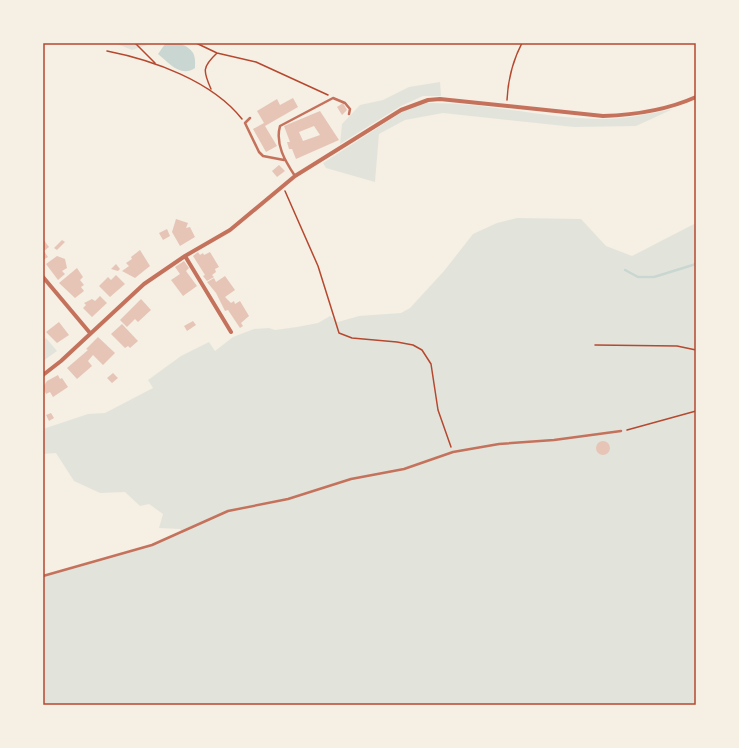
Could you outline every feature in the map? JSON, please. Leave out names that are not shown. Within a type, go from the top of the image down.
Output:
[{"type":"street","points":[[43,375],[61,362],[144,284],[185,256],[230,230],[295,176],[388,117],[413,104],[440,99],[584,115],[621,116],[657,110],[696,97]]},
{"type":"street","points":[[185,256],[231,332]]},
{"type":"street","points":[[43,277],[90,334]]},
{"type":"lane","points":[[295,176],[284,160],[278,134],[280,126],[333,98],[345,103],[350,109],[349,114]]},
{"type":"lane","points":[[250,118],[246,123],[259,152],[263,156],[284,160]]},
{"type":"lane","points":[[43,576],[152,545],[228,512],[288,499],[351,479],[404,469],[453,452],[499,444],[554,440],[621,431]]},
{"type":"path","points":[[135,43],[155,64]]},
{"type":"path","points":[[196,43],[217,53],[256,62],[333,98]]},
{"type":"path","points":[[506,106],[508,76],[513,60],[522,43]]},
{"type":"path","points":[[107,51],[141,58],[211,90],[236,111],[246,123]]},
{"type":"path","points":[[211,90],[206,77],[205,68],[208,61],[217,53]]},
{"type":"path","points":[[282,186],[288,195],[316,260],[332,307],[336,328],[339,333],[352,338],[397,342],[422,350],[431,364],[438,410],[453,452]]},
{"type":"path","points":[[595,346],[678,346],[696,350]]},
{"type":"path","points":[[621,431],[696,411]]},
{"type":"shaded area","points":[[115,43],[153,43],[132,50]]},
{"type":"shaded area","points":[[180,43],[193,52],[195,68],[190,71],[175,68],[158,54],[165,44]]},
{"type":"shaded area","points":[[440,82],[441,96],[423,96],[401,106],[340,144],[342,124],[360,105],[383,100],[409,87]]},
{"type":"shaded area","points":[[427,103],[449,103],[557,116],[600,119],[628,117],[673,109],[636,126],[574,127],[443,113],[405,120],[379,134],[375,182],[326,168],[323,163],[402,112],[410,107]]},
{"type":"shaded area","points":[[517,218],[581,219],[606,246],[632,256],[696,223],[696,705],[43,705],[43,576],[145,547],[183,533],[180,529],[159,528],[163,514],[149,504],[140,506],[125,492],[100,493],[74,481],[56,453],[43,454],[43,429],[88,414],[105,413],[153,388],[148,380],[181,356],[209,342],[215,351],[233,337],[254,329],[269,328],[275,330],[297,327],[318,323],[330,316],[338,322],[359,316],[401,313],[410,308],[444,271],[473,234],[497,223]]},
{"type":"shaded area","points":[[46,338],[57,351],[43,361],[43,340]]},
{"type":"building","points":[[293,98],[298,107],[265,126],[277,146],[266,152],[253,129],[264,123],[257,111],[277,99],[280,105]]},
{"type":"building","points":[[343,103],[347,110],[342,115],[337,107]]},
{"type":"building","points":[[320,111],[339,140],[296,159],[292,149],[289,149],[287,142],[290,142],[284,126]],"holes":[[[314,126],[320,135],[303,141],[299,132]]]},
{"type":"building","points":[[279,165],[285,171],[277,177],[272,171]]},
{"type":"building","points":[[176,219],[188,223],[186,228],[190,227],[195,237],[180,246],[172,232]]},
{"type":"building","points":[[167,229],[170,236],[163,240],[159,233]]},
{"type":"building","points":[[43,239],[49,247],[44,251],[48,257],[43,260]]},
{"type":"building","points":[[62,240],[65,242],[57,250],[54,248]]},
{"type":"building","points":[[140,250],[150,266],[135,278],[122,271],[129,266],[126,263],[132,259],[131,257]]},
{"type":"building","points":[[198,252],[200,255],[203,253],[204,255],[210,252],[219,267],[215,269],[216,272],[212,275],[214,277],[207,281],[193,256]]},
{"type":"building","points":[[57,256],[65,259],[67,268],[62,271],[65,274],[58,280],[46,264]]},
{"type":"building","points":[[184,261],[189,268],[186,271],[197,286],[183,296],[171,280],[180,274],[175,267]]},
{"type":"building","points":[[116,264],[120,269],[118,271],[111,269]]},
{"type":"building","points":[[77,268],[83,277],[80,280],[84,285],[81,287],[84,291],[75,298],[59,283]]},
{"type":"building","points":[[116,275],[125,284],[110,297],[99,286],[108,277],[111,280]]},
{"type":"building","points":[[225,276],[235,290],[225,297],[231,303],[234,301],[235,304],[240,301],[249,316],[241,323],[243,326],[240,328],[228,310],[225,311],[216,293],[207,282],[214,278],[216,282]]},
{"type":"building","points":[[100,296],[107,303],[92,317],[83,308],[86,305],[84,303],[92,299],[95,301]]},
{"type":"building","points":[[141,299],[151,310],[138,322],[135,319],[127,327],[120,320]]},
{"type":"building","points":[[193,321],[196,325],[187,331],[184,326]]},
{"type":"building","points":[[59,322],[69,335],[57,343],[46,332]]},
{"type":"building","points":[[122,324],[138,341],[130,348],[128,346],[125,348],[111,334]]},
{"type":"building","points":[[98,337],[115,353],[103,365],[93,355],[88,361],[92,366],[77,379],[67,368],[88,350],[86,349]]},
{"type":"building","points":[[113,373],[118,378],[112,383],[107,378]]},
{"type":"building","points":[[58,375],[68,387],[53,397],[50,392],[46,394],[43,387],[47,381]]},
{"type":"building","points":[[51,413],[54,418],[49,421],[46,415]]},
{"type":"building","points":[[600,441],[606,441],[610,445],[610,451],[606,455],[600,455],[596,451],[596,445]]},
{"type":"waterway","points":[[625,270],[638,277],[654,277],[696,264]]}]
